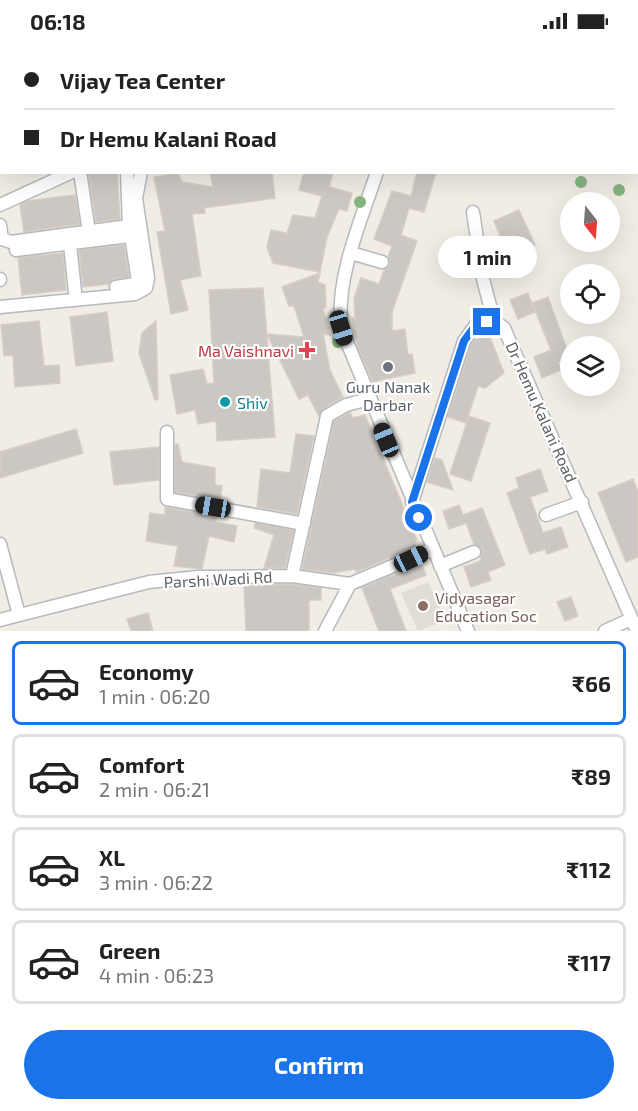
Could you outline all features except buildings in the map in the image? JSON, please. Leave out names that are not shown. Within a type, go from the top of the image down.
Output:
[{"type":"street","points":[[0,205],[68,174]]},
{"type":"street","points":[[80,174],[89,232]]},
{"type":"street","points":[[0,225],[2,239],[11,242],[130,225],[127,174]]},
{"type":"street","points":[[55,294],[136,283],[136,198],[141,174]]},
{"type":"street","points":[[376,174],[351,253],[339,309],[341,328],[468,631]]},
{"type":"street","points":[[412,502],[464,341],[475,326],[494,321],[483,279],[473,212]]},
{"type":"street","points":[[16,250],[137,235]]},
{"type":"street","points":[[0,307],[141,292],[148,283],[137,235]]},
{"type":"street","points":[[70,243],[75,292]]},
{"type":"street","points":[[351,253],[382,262]]},
{"type":"street","name":"Dr Hemu Kalani Road","points":[[494,321],[504,328],[637,631]]},
{"type":"street","points":[[292,576],[327,416],[346,405],[369,399]]},
{"type":"street","points":[[167,432],[167,499],[304,524]]},
{"type":"street","points":[[546,515],[582,502]]},
{"type":"street","points":[[0,544],[19,615]]},
{"type":"street","points":[[325,631],[350,584],[433,549]]},
{"type":"street","points":[[440,566],[474,552]]},
{"type":"street","name":"Parshi Wadi Rd","points":[[0,620],[149,582],[241,575],[292,576],[350,584]]},
{"type":"street","points":[[604,631],[631,619]]},
{"type":"shaded area","name":"Vidyasagar Education Soc","points":[[428,582],[445,620],[418,631],[401,593]]},
{"type":"place","name":"Ma Vaishnavi","points":[[307,350]]},
{"type":"place","name":"Guru Nanak Darbar","points":[[388,367]]},
{"type":"place","name":"Shiv","points":[[225,402]]},
{"type":"place","name":"Vidyasagar Education Soc","points":[[423,606]]},
{"type":"route","points":[[419,518],[412,502],[464,341],[475,326],[487,322]]}]
